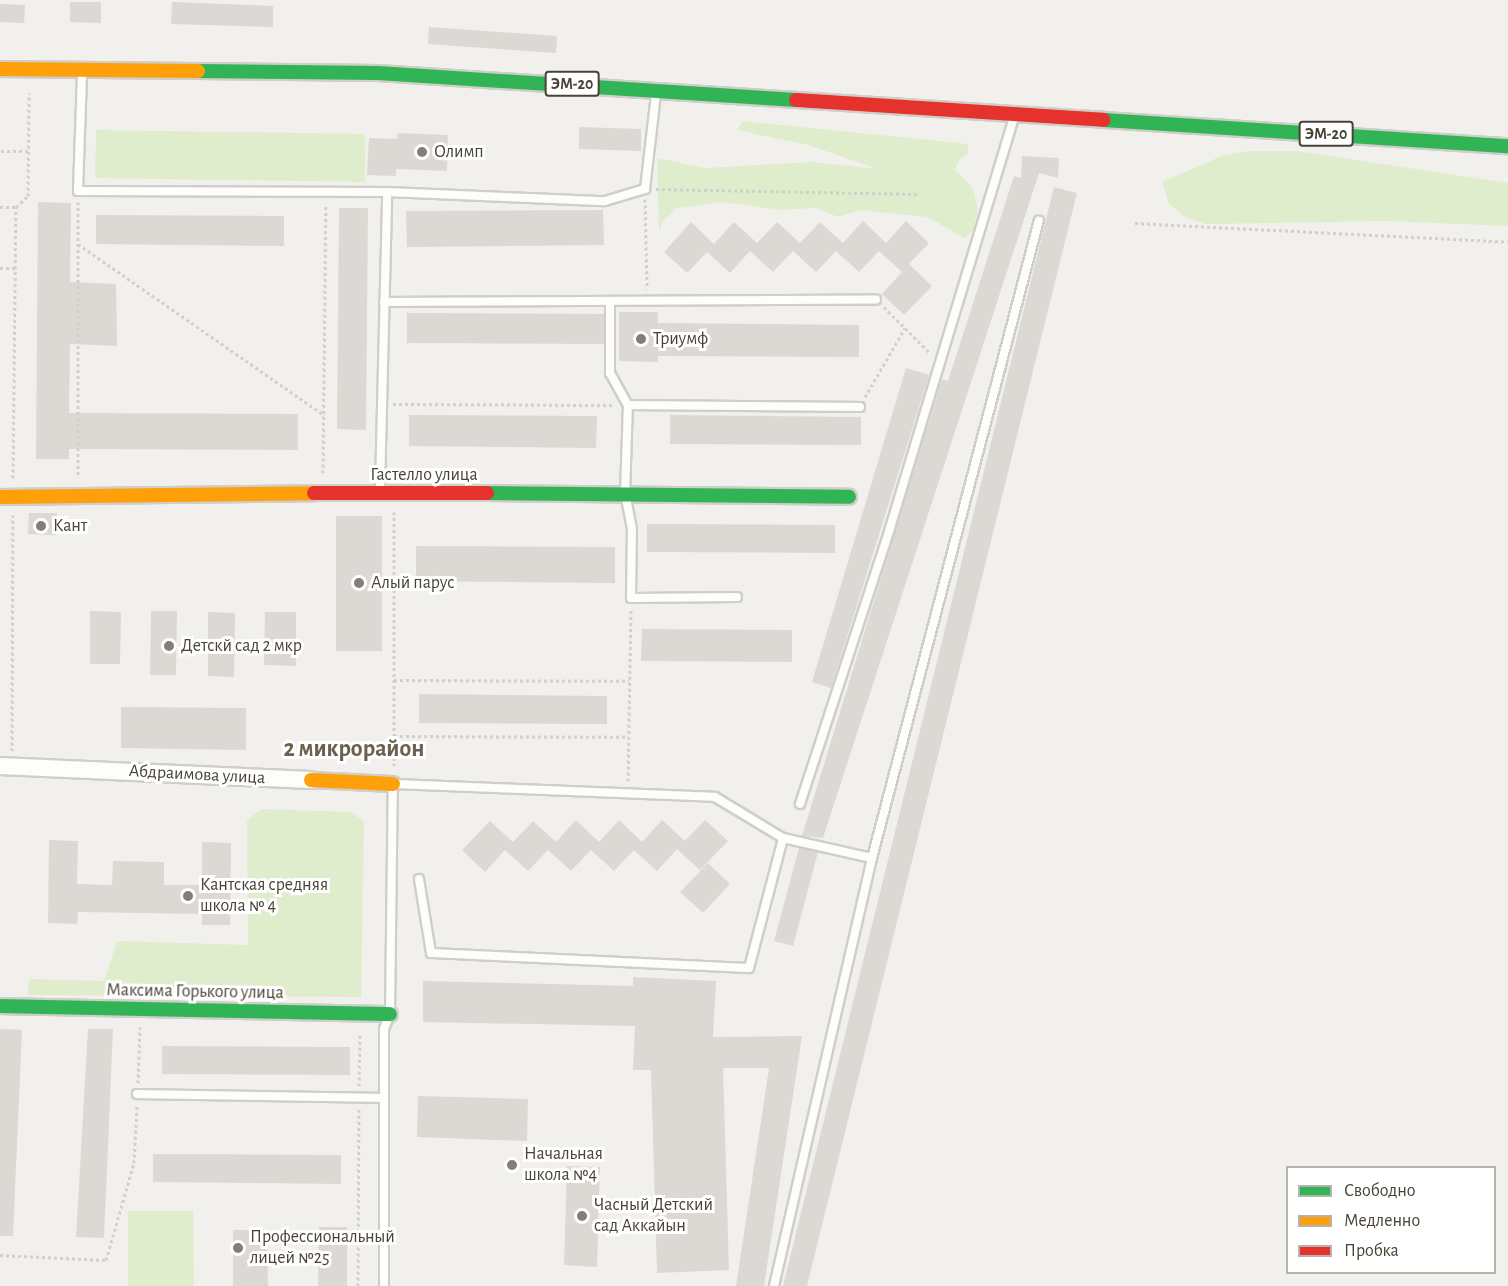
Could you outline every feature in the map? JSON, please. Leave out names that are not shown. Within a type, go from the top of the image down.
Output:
[{"type":"main road","name":"ЭМ-20","points":[[0,69],[378,73],[1508,146]]},
{"type":"main road","name":"Гастелло улица","points":[[7,497],[387,492],[849,497]]},
{"type":"main road","name":"Абдраимова улица","points":[[311,780],[393,784]]},
{"type":"main road","name":"Максима Горького улица","points":[[0,1006],[390,1014]]},
{"type":"street","name":"Абдраимова улица","points":[[14,766],[311,780]]},
{"type":"lane","points":[[82,69],[78,191],[387,192],[605,201],[645,189],[657,90]]},
{"type":"lane","points":[[800,804],[940,362],[1015,115]]},
{"type":"lane","points":[[387,192],[382,404],[387,492]]},
{"type":"lane","points":[[774,1286],[872,858],[1039,220]]},
{"type":"lane","points":[[384,302],[876,299]]},
{"type":"lane","points":[[610,301],[610,373],[628,405],[626,494],[632,529],[631,598],[737,597]]},
{"type":"lane","points":[[628,405],[860,407]]},
{"type":"lane","points":[[384,1286],[384,1029],[390,1014],[393,784],[715,796],[783,838],[872,858]]},
{"type":"lane","points":[[419,879],[431,953],[749,968],[783,838]]},
{"type":"lane","points":[[137,1094],[384,1098]]},
{"type":"path","points":[[0,207],[16,207],[28,196],[29,93]]},
{"type":"path","points":[[1,151],[28,151]]},
{"type":"path","points":[[648,301],[645,189],[918,194]]},
{"type":"path","points":[[78,191],[78,497]]},
{"type":"path","points":[[323,493],[326,191]]},
{"type":"path","points":[[14,766],[7,497],[16,207]]},
{"type":"path","points":[[1135,223],[1508,242]]},
{"type":"path","points":[[78,244],[324,415]]},
{"type":"path","points":[[0,268],[15,268]]},
{"type":"path","points":[[876,299],[940,362]]},
{"type":"path","points":[[860,407],[905,328]]},
{"type":"path","points":[[382,404],[628,405]]},
{"type":"path","points":[[387,492],[394,681],[393,784]]},
{"type":"path","points":[[628,792],[631,598]]},
{"type":"path","points":[[394,681],[629,681]]},
{"type":"path","points":[[394,736],[628,737]]},
{"type":"path","points":[[358,1286],[360,1014]]},
{"type":"path","points":[[0,1255],[106,1260],[134,1164],[140,1022]]},
{"type":"green space","points":[[743,121],[968,144],[968,154],[959,160],[955,170],[973,188],[978,210],[973,231],[964,238],[928,217],[860,210],[838,217],[816,208],[780,210],[723,202],[677,208],[662,222],[659,232],[657,158],[705,168],[812,162],[878,169],[808,145],[737,130]]},
{"type":"green space","points":[[96,130],[365,134],[365,182],[95,178]]},
{"type":"green space","points":[[1248,151],[1297,151],[1508,183],[1508,226],[1386,221],[1205,224],[1185,217],[1169,204],[1162,182],[1224,155]]},
{"type":"green space","points":[[261,809],[352,812],[364,822],[361,997],[27,995],[29,979],[104,981],[117,941],[248,945],[247,821]]},
{"type":"green space","points":[[128,1211],[193,1211],[194,1286],[128,1286]]},
{"type":"building","points":[[70,2],[101,2],[101,23],[70,22]]},
{"type":"building","points":[[172,2],[273,6],[273,27],[171,24]]},
{"type":"building","points":[[0,4],[25,5],[24,23],[0,22]]},
{"type":"building","points":[[429,27],[557,36],[556,53],[428,44]]},
{"type":"building","points":[[579,127],[641,129],[641,151],[579,149]]},
{"type":"building","points":[[398,133],[448,135],[447,171],[396,169],[396,176],[367,175],[369,138],[397,139]]},
{"type":"building","points":[[1022,156],[1059,158],[1058,178],[1039,173],[823,838],[802,836],[942,379],[948,381],[1014,176],[1021,178]]},
{"type":"building","points":[[1054,187],[1077,193],[807,1286],[783,1286]]},
{"type":"building","points":[[38,202],[71,203],[70,282],[116,284],[117,346],[70,344],[69,413],[298,414],[298,450],[69,449],[69,459],[36,459]]},
{"type":"building","points":[[339,208],[368,208],[366,430],[337,429]]},
{"type":"building","points":[[603,210],[604,245],[407,247],[406,211]]},
{"type":"building","points":[[96,215],[284,216],[284,246],[96,244]]},
{"type":"building","points":[[863,221],[886,243],[906,221],[929,243],[909,264],[932,286],[904,315],[882,294],[902,272],[879,251],[859,272],[836,251],[816,272],[793,251],[773,272],[750,251],[730,273],[707,252],[687,273],[664,252],[691,222],[714,244],[734,222],[757,243],[777,222],[800,243],[820,222],[843,243]]},
{"type":"building","points":[[619,312],[658,312],[658,323],[859,325],[859,357],[658,356],[658,362],[619,361]]},
{"type":"building","points":[[407,313],[604,314],[604,344],[407,343]]},
{"type":"building","points":[[906,368],[929,375],[831,688],[812,682]]},
{"type":"building","points":[[409,415],[597,416],[596,448],[409,446]]},
{"type":"building","points":[[670,415],[861,417],[861,445],[670,444]]},
{"type":"building","points":[[29,513],[57,513],[56,535],[28,534]]},
{"type":"building","name":"Алый парус","points":[[336,516],[382,516],[382,651],[336,651]]},
{"type":"building","points":[[647,524],[835,525],[835,553],[647,552]]},
{"type":"building","points":[[416,546],[615,547],[615,583],[416,581]]},
{"type":"building","points":[[90,611],[121,612],[120,664],[90,664]]},
{"type":"building","points":[[151,611],[177,611],[176,675],[150,675]]},
{"type":"building","points":[[208,612],[235,613],[234,677],[208,676]]},
{"type":"building","points":[[265,612],[296,612],[296,666],[264,665]]},
{"type":"building","points":[[642,629],[792,630],[792,662],[641,661]]},
{"type":"building","points":[[419,694],[607,696],[607,724],[419,723]]},
{"type":"building","points":[[121,707],[246,708],[246,750],[121,748]]},
{"type":"building","points":[[576,820],[599,842],[619,820],[642,842],[662,820],[685,841],[705,820],[728,841],[700,870],[677,849],[657,871],[634,850],[614,871],[591,850],[571,871],[548,850],[528,871],[505,850],[485,872],[462,850],[490,821],[513,842],[533,821],[556,842]]},
{"type":"building","points":[[49,840],[78,841],[77,884],[112,885],[113,861],[164,862],[164,885],[202,885],[202,842],[231,843],[230,925],[202,925],[202,914],[78,912],[77,924],[48,923]]},
{"type":"building","points":[[799,848],[818,852],[793,946],[774,941]]},
{"type":"building","points":[[708,863],[730,884],[703,913],[680,892]]},
{"type":"building","points":[[633,977],[716,981],[713,1037],[802,1036],[764,1286],[736,1286],[769,1068],[723,1068],[729,1270],[657,1273],[651,1070],[633,1070],[635,1026],[423,1022],[423,981],[633,986]]},
{"type":"building","points":[[0,1029],[22,1030],[13,1236],[0,1236]]},
{"type":"building","points":[[88,1029],[113,1029],[104,1238],[76,1237]]},
{"type":"building","points":[[162,1046],[350,1047],[350,1075],[162,1074]]},
{"type":"building","points":[[418,1096],[528,1099],[527,1141],[417,1137]]},
{"type":"building","points":[[153,1154],[341,1155],[341,1184],[153,1182]]},
{"type":"building","name":"Часный Детский сад Аккайын","points":[[567,1166],[600,1167],[597,1267],[564,1265]]},
{"type":"building","points":[[319,1227],[347,1227],[347,1286],[318,1286]]},
{"type":"building","points":[[233,1230],[267,1230],[268,1286],[233,1286]]},
{"type":"traffic: fast","points":[[198,71],[378,73],[796,100]]},
{"type":"traffic: fast","points":[[1103,120],[1508,146]]},
{"type":"traffic: fast","points":[[487,493],[849,497]]},
{"type":"traffic: fast","points":[[0,1006],[390,1014]]},
{"type":"traffic: slow","points":[[0,69],[198,71]]},
{"type":"traffic: slow","points":[[0,497],[314,493]]},
{"type":"traffic: slow","points":[[311,780],[393,784]]},
{"type":"traffic: jam","points":[[796,100],[1103,120]]},
{"type":"traffic: jam","points":[[314,493],[487,493]]},
{"type":"place","name":"Олимп","points":[[422,152]]},
{"type":"place","name":"Триумф","points":[[641,339]]},
{"type":"place","name":"Кант","points":[[41,526]]},
{"type":"place","name":"Алый парус","points":[[359,583]]},
{"type":"place","name":"Детскй сад 2 мкр","points":[[169,646]]},
{"type":"place","name":"Кантская средняя школа № 4","points":[[188,896]]},
{"type":"place","name":"Начальная школа №4","points":[[512,1165]]},
{"type":"place","name":"Часный Детский сад Аккайын","points":[[582,1216]]},
{"type":"place","name":"Профессиональный лицей №25","points":[[238,1248]]},
{"type":"district","name":"2 микрорайон","points":[[354,750]]}]
